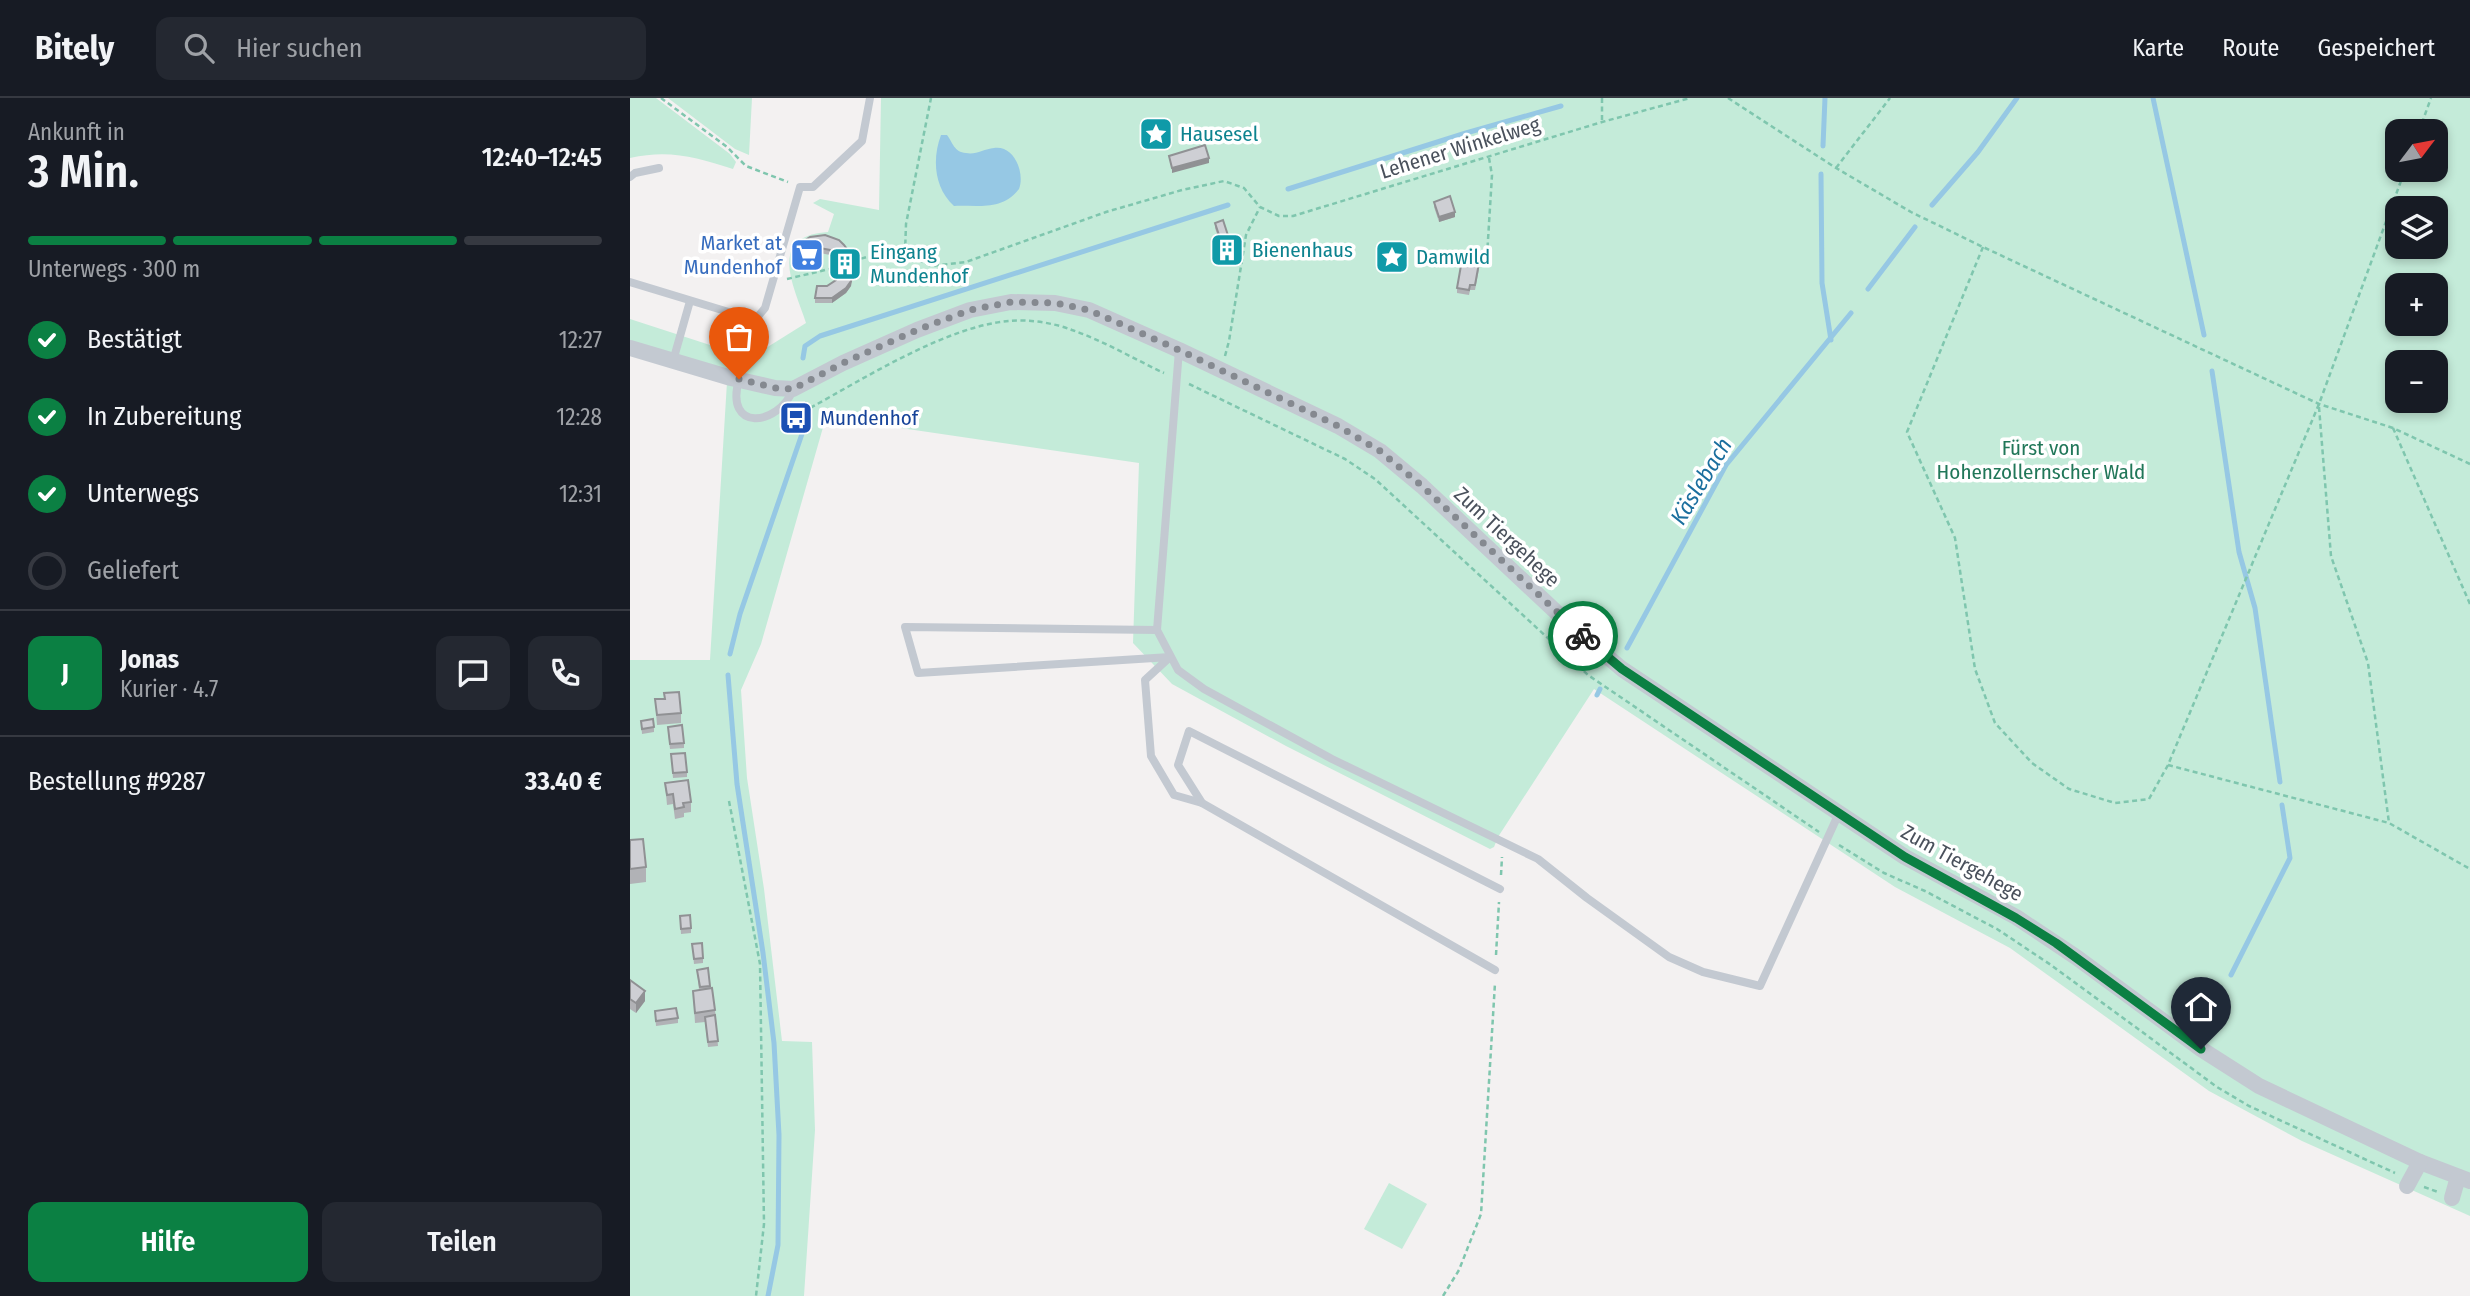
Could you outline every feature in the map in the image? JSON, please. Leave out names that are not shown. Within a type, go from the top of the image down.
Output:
[{"type":"street","name":"Zum Tiergehege","points":[[793,389],[917,330],[970,310],[1011,302],[1055,303],[1089,310],[1220,369],[1338,426],[1380,451],[1422,486],[1571,626],[1622,669],[1905,857],[2016,918],[2076,957],[2201,1049],[2259,1086],[2420,1162],[2464,1179]]},
{"type":"street","points":[[630,348],[735,379],[793,389]]},
{"type":"street","points":[[2407,1181],[2420,1162]]},
{"type":"street","points":[[2448,1196],[2464,1179]]},
{"type":"lane","points":[[793,389],[789,399],[767,416],[751,420],[744,416],[736,402],[735,379],[755,320],[765,308],[800,187],[813,187],[862,141],[870,98]]},
{"type":"lane","points":[[630,177],[635,173],[659,168]]},
{"type":"lane","points":[[630,282],[755,320]]},
{"type":"lane","points":[[673,361],[690,301]]},
{"type":"lane","points":[[1179,350],[1157,630],[1178,670],[1205,689],[1332,759],[1538,859],[1669,957],[1703,972],[1760,986],[1839,813]]},
{"type":"lane","points":[[1157,630],[905,627],[918,673],[1170,657]]},
{"type":"lane","points":[[1170,657],[1145,680],[1151,756],[1174,796],[1202,803],[1495,970]]},
{"type":"lane","points":[[1202,803],[1178,765],[1189,732],[1500,889]]},
{"type":"path","points":[[661,98],[727,147],[746,166],[800,187]]},
{"type":"path","points":[[905,254],[906,223],[931,98]]},
{"type":"path","points":[[1602,98],[1602,122]]},
{"type":"path","name":"Lehener Winkelweg","points":[[1260,206],[1279,216],[1293,216],[1690,98]]},
{"type":"path","points":[[1728,98],[1836,168],[1911,212],[2319,404],[2393,428],[2470,464]]},
{"type":"path","points":[[1836,168],[1890,98]]},
{"type":"path","points":[[2423,119],[2431,98]]},
{"type":"path","points":[[1487,256],[1492,175],[1489,156]]},
{"type":"path","points":[[853,261],[884,252],[905,254],[931,266],[966,262],[1106,212],[1224,181],[1244,188],[1260,206],[1246,235],[1230,341],[1220,369]]},
{"type":"path","points":[[1983,247],[1907,432],[1955,538],[1975,669],[1995,723],[2032,763],[2069,789],[2115,803],[2149,799],[2168,765],[2319,404],[2401,182]]},
{"type":"path","points":[[773,283],[838,267]]},
{"type":"path","points":[[793,389],[810,408],[896,361],[940,341],[982,326],[1009,321],[1033,321],[1072,330],[1345,458],[1375,479],[1588,676],[1828,838],[1884,873],[1997,929],[2051,965],[2217,1087],[2249,1107],[2407,1181],[2448,1196]]},
{"type":"path","points":[[2319,404],[2331,556],[2368,663],[2389,822]]},
{"type":"path","points":[[2393,428],[2470,604]]},
{"type":"path","points":[[2168,765],[2389,822],[2470,869]]},
{"type":"path","points":[[729,801],[760,964],[764,1224],[756,1296]]},
{"type":"path","points":[[1444,1296],[1460,1270],[1481,1214],[1503,843]]},
{"type":"green space","points":[[630,98],[656,98],[730,154],[736,162],[733,169],[670,154],[630,158]]},
{"type":"green space","points":[[668,98],[752,98],[749,155],[735,149]]},
{"type":"green space","name":"Fürst von Hohenzollernscher Wald","points":[[881,98],[2470,98],[2470,1216],[2302,1141],[2209,1091],[2010,948],[1895,887],[1594,689],[1494,847],[1490,849],[1286,746],[1172,684],[1133,643],[1139,463],[826,417],[761,644],[741,690],[747,778],[764,889],[782,1041],[812,1042],[815,1130],[804,1296],[630,1296],[630,660],[710,660],[727,382],[630,355],[630,319],[750,358],[806,323],[789,265],[791,253],[797,243],[809,236],[828,232],[834,214],[813,203],[820,199],[879,210]]},
{"type":"green space","points":[[1389,1183],[1427,1204],[1402,1249],[1364,1229]]},
{"type":"water","points":[[941,135],[947,135],[954,147],[962,152],[973,153],[994,148],[1008,151],[1017,162],[1021,176],[1019,189],[997,204],[954,206],[942,191],[937,173],[936,154]]},
{"type":"building","points":[[1205,145],[1209,158],[1172,168],[1169,156]]},
{"type":"building","points":[[1450,196],[1455,212],[1439,217],[1434,202]]},
{"type":"building","name":"Bienenhaus","points":[[1223,220],[1234,254],[1226,256],[1215,223]]},
{"type":"building","points":[[825,235],[844,245],[854,264],[851,281],[846,288],[832,298],[815,298],[817,286],[827,286],[836,280],[840,270],[839,261],[830,250],[820,248],[807,254],[798,245],[810,237]]},
{"type":"building","points":[[1462,260],[1479,263],[1475,285],[1470,285],[1469,290],[1457,288]]},
{"type":"building","points":[[679,692],[681,713],[657,715],[655,699],[665,699],[664,693]]},
{"type":"building","points":[[653,719],[654,727],[642,729],[641,721]]},
{"type":"building","points":[[682,725],[684,743],[670,744],[668,727]]},
{"type":"building","points":[[685,753],[687,772],[673,773],[671,754]]},
{"type":"building","points":[[688,780],[691,802],[683,803],[684,807],[675,809],[673,794],[667,795],[665,783]]},
{"type":"building","points":[[643,839],[646,867],[630,869],[630,840]]},
{"type":"building","points":[[690,915],[691,928],[681,929],[680,916]]},
{"type":"building","points":[[702,943],[703,958],[694,959],[692,944]]},
{"type":"building","points":[[708,968],[710,986],[700,987],[697,970]]},
{"type":"building","points":[[630,980],[645,991],[636,1003],[630,999]]},
{"type":"building","points":[[712,988],[715,1010],[695,1013],[693,991]]},
{"type":"building","points":[[676,1008],[678,1018],[656,1021],[655,1011]]},
{"type":"building","points":[[715,1015],[718,1041],[708,1042],[705,1017]]},
{"type":"waterway","points":[[1823,146],[1825,98]]},
{"type":"waterway","name":"Käslebach","points":[[1932,205],[1978,152],[2017,98]]},
{"type":"waterway","points":[[2153,98],[2204,335]]},
{"type":"waterway","points":[[1288,189],[1561,106]]},
{"type":"waterway","points":[[1821,174],[1822,283],[1831,340]]},
{"type":"waterway","points":[[803,358],[805,346],[820,336],[1228,205]]},
{"type":"waterway","name":"Käslebach","points":[[1868,289],[1915,227]]},
{"type":"waterway","name":"Käslebach","points":[[1627,648],[1726,465],[1851,313]]},
{"type":"waterway","points":[[2212,371],[2239,552],[2255,608],[2280,782]]},
{"type":"waterway","points":[[730,654],[740,614],[803,431]]},
{"type":"waterway","points":[[728,675],[737,784],[774,1043],[779,1135],[778,1245],[768,1296]]},
{"type":"waterway","points":[[1597,695],[1600,689]]},
{"type":"waterway","points":[[2231,975],[2290,858],[2282,805]]},
{"type":"way so far","points":[[739,379],[775,388],[793,389],[843,363],[970,310],[1011,302],[1055,303],[1089,310],[1338,426],[1380,451],[1422,486],[1583,636]]},
{"type":"place","name":"Hausesel","points":[[1156,134]]},
{"type":"place","name":"Bienenhaus","points":[[1227,250]]},
{"type":"place","name":"Market at Mundenhof","points":[[807,255]]},
{"type":"place","name":"Damwild","points":[[1392,257]]},
{"type":"place","name":"Eingang Mundenhof","points":[[845,264]]},
{"type":"place","name":"Mundenhof","points":[[796,418]]},
{"type":"route","points":[[1583,636],[1622,669],[1905,857],[2016,918],[2076,957],[2201,1049]]}]
